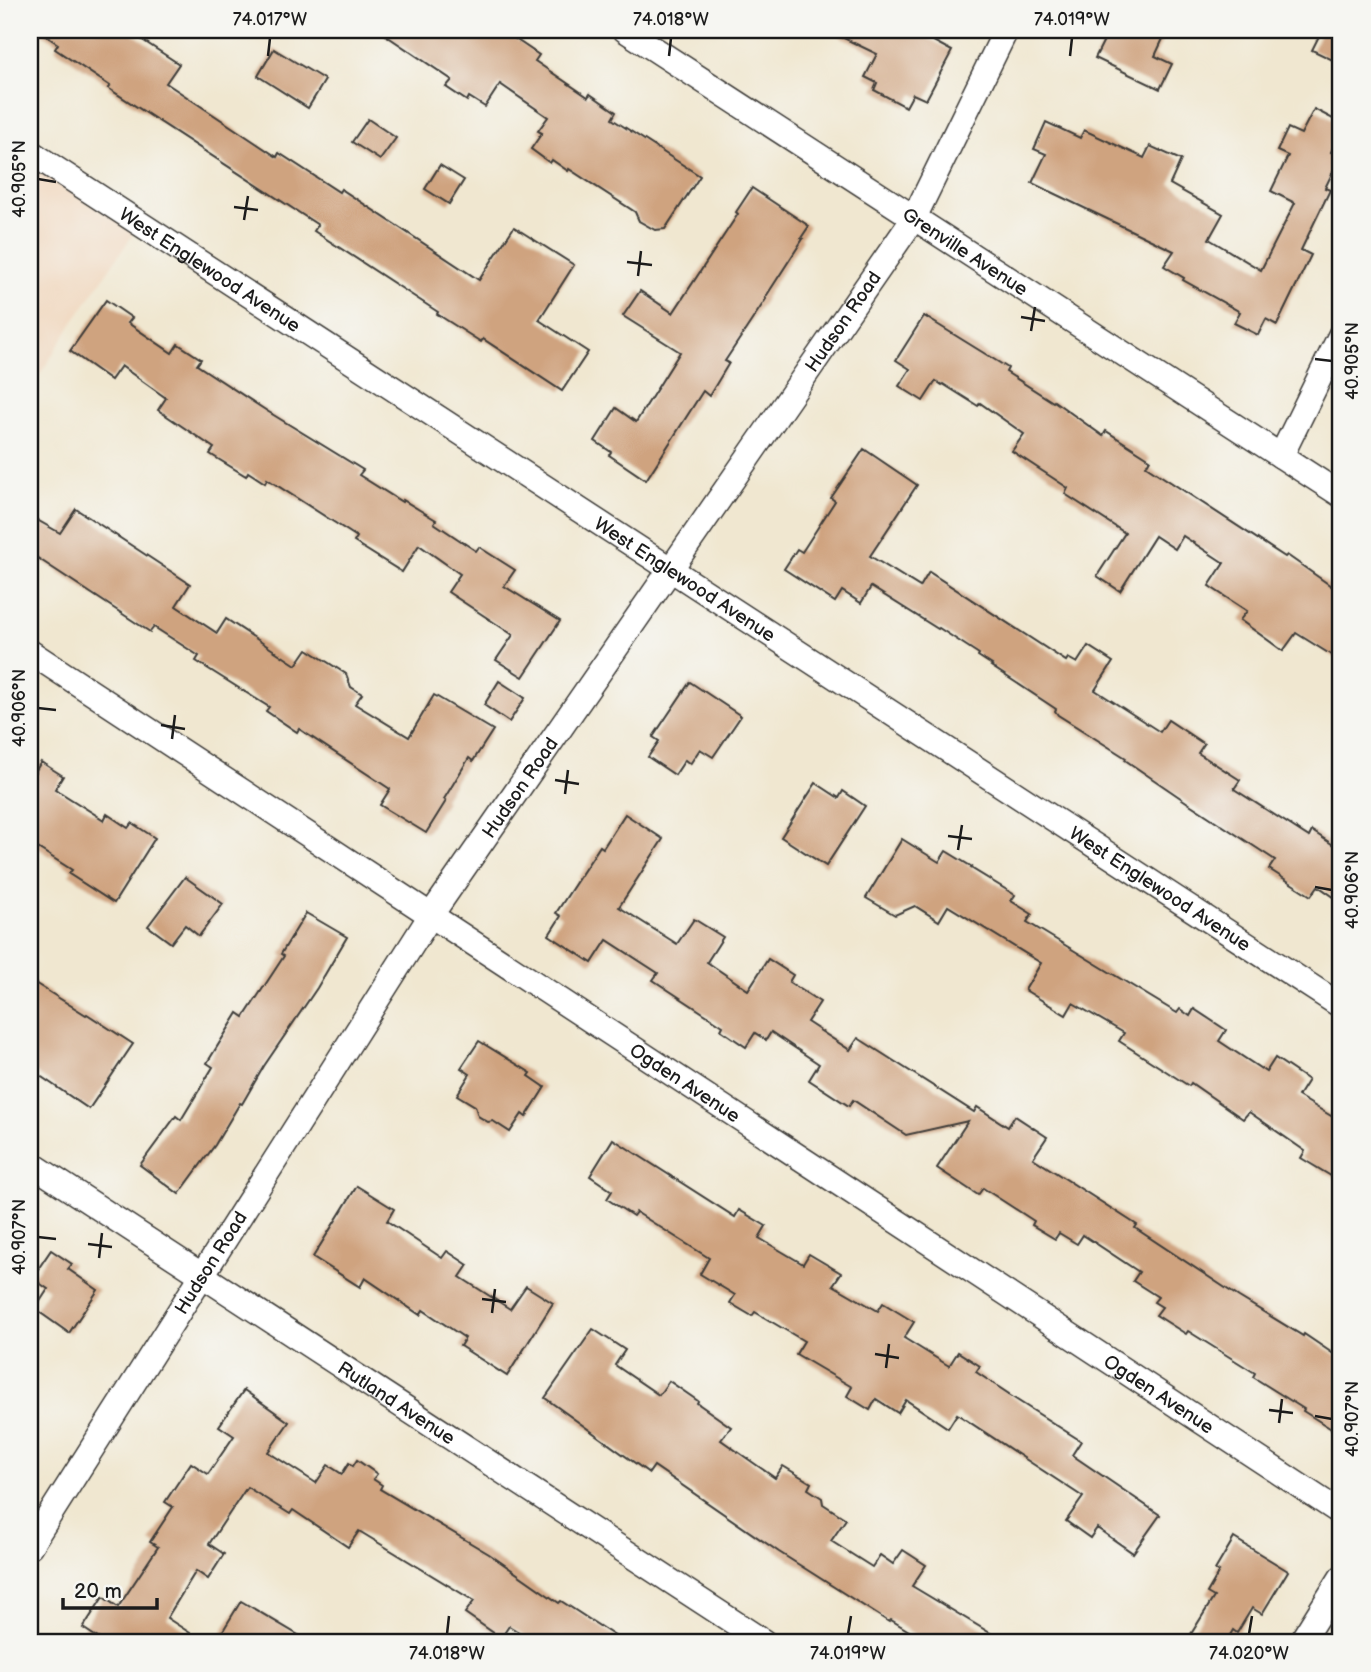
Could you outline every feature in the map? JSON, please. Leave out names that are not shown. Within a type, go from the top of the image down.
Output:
[{"type":"street","name":"Grenville Avenue","points":[[625,30],[1341,495]]},
{"type":"street","name":"Hudson Road","points":[[30,1546],[431,915],[914,218],[1006,30]]},
{"type":"street","name":"West Englewood Avenue","points":[[30,152],[1341,1006]]},
{"type":"street","points":[[1280,456],[1341,334]]},
{"type":"street","name":"Ogden Avenue","points":[[30,652],[1341,1513]]},
{"type":"street","name":"Rutland Avenue","points":[[30,1163],[764,1642]]},
{"type":"street","points":[[1301,1642],[1341,1578]]},
{"type":"shaded area","points":[[30,152],[140,224],[30,390]]},
{"type":"building","points":[[37,30],[127,30],[179,64],[166,83],[277,157],[279,153],[339,192],[341,189],[479,280],[514,227],[574,265],[539,320],[588,352],[562,391],[483,339],[481,342],[437,314],[438,312],[314,231],[318,225],[108,88],[110,86],[55,49],[58,44]]},
{"type":"building","points":[[378,30],[502,30],[539,55],[535,61],[588,97],[590,94],[616,112],[612,119],[700,176],[665,229],[655,230],[639,221],[635,212],[569,169],[568,171],[552,160],[550,163],[531,149],[542,133],[538,131],[548,117],[500,84],[485,107],[469,97],[467,101],[446,87],[452,80]]},
{"type":"building","points":[[827,30],[913,30],[952,51],[926,100],[913,94],[906,107],[874,90],[877,83],[865,77],[877,54]]},
{"type":"building","points":[[1109,30],[1167,30],[1155,56],[1172,64],[1160,89],[1095,58]]},
{"type":"building","points":[[1322,30],[1341,30],[1341,64],[1312,50]]},
{"type":"building","points":[[274,49],[325,80],[308,108],[258,76]]},
{"type":"building","points":[[1314,109],[1341,123],[1341,131],[1331,152],[1340,157],[1325,188],[1330,190],[1301,250],[1311,255],[1277,325],[1266,319],[1258,335],[1234,323],[1240,312],[1183,280],[1184,278],[1164,266],[1174,251],[1032,183],[1046,154],[1034,149],[1046,122],[1080,138],[1084,130],[1144,158],[1150,146],[1181,160],[1170,184],[1223,214],[1209,239],[1261,270],[1295,203],[1271,191],[1288,156],[1277,151],[1288,128],[1301,134]]},
{"type":"building","points":[[368,119],[396,138],[380,160],[352,142]]},
{"type":"building","points":[[440,165],[464,180],[449,204],[425,189]]},
{"type":"building","points":[[752,188],[809,226],[725,361],[729,363],[709,396],[703,391],[646,480],[609,455],[611,452],[595,441],[616,408],[636,422],[680,352],[623,316],[640,291],[673,313]]},
{"type":"building","points":[[106,300],[132,318],[128,323],[172,353],[178,344],[201,359],[197,365],[363,470],[359,475],[436,520],[434,523],[476,551],[479,547],[515,570],[504,586],[560,621],[523,677],[496,660],[513,635],[448,592],[460,574],[419,545],[402,572],[354,542],[357,537],[267,479],[265,483],[248,472],[246,476],[210,454],[214,448],[158,410],[166,398],[121,366],[111,380],[70,351]]},
{"type":"building","points":[[924,316],[1008,368],[1006,372],[1054,401],[1103,436],[1106,431],[1150,459],[1146,466],[1285,557],[1287,555],[1341,593],[1341,661],[1296,633],[1283,651],[1240,620],[1247,611],[1209,586],[1224,563],[1183,536],[1175,549],[1155,536],[1120,591],[1097,576],[1125,533],[1065,494],[1068,488],[1012,451],[1024,434],[980,403],[978,406],[936,381],[923,401],[899,386],[910,369],[896,360]]},
{"type":"building","points":[[864,449],[917,485],[870,556],[920,587],[929,572],[1066,661],[1068,658],[1077,663],[1088,646],[1113,662],[1095,690],[1160,732],[1168,720],[1204,744],[1198,753],[1240,780],[1234,789],[1309,837],[1312,831],[1341,850],[1341,902],[1318,886],[1311,896],[1269,869],[1275,860],[1058,715],[1056,709],[991,666],[978,656],[979,654],[871,587],[861,603],[842,591],[835,602],[784,569],[797,549],[802,552],[835,501],[831,498]]},
{"type":"building","points":[[76,509],[190,584],[176,606],[217,633],[226,619],[296,665],[307,649],[346,674],[351,687],[362,694],[355,704],[409,737],[434,695],[493,730],[473,761],[469,758],[426,833],[380,805],[390,789],[299,729],[297,732],[266,711],[269,707],[196,661],[199,656],[154,627],[150,632],[30,553],[30,516],[60,533]]},
{"type":"building","points":[[499,681],[525,698],[509,722],[484,705]]},
{"type":"building","points":[[690,682],[741,716],[713,757],[700,749],[690,764],[685,760],[675,775],[648,757],[659,741],[653,737]]},
{"type":"building","points":[[41,762],[63,776],[55,789],[104,820],[107,814],[128,828],[132,823],[155,838],[114,903],[69,874],[72,870],[30,843],[30,773],[33,775]]},
{"type":"building","points":[[816,783],[839,798],[843,791],[865,806],[826,866],[781,837]]},
{"type":"building","points":[[625,814],[663,839],[619,907],[677,944],[694,919],[723,937],[707,962],[748,990],[768,959],[793,975],[789,982],[820,1002],[807,1022],[850,1050],[858,1038],[974,1112],[977,1107],[1008,1127],[1015,1116],[1047,1137],[1033,1158],[1137,1225],[1135,1228],[1239,1297],[1303,1336],[1304,1334],[1341,1359],[1341,1435],[1253,1377],[1255,1373],[1188,1331],[1186,1334],[1156,1315],[1162,1307],[1154,1302],[1158,1297],[1133,1281],[1139,1272],[1083,1235],[1077,1244],[1059,1233],[1055,1239],[1032,1225],[1034,1221],[983,1188],[978,1195],[937,1168],[968,1121],[906,1135],[853,1100],[849,1106],[809,1080],[819,1064],[771,1032],[766,1040],[755,1033],[746,1047],[721,1030],[723,1026],[653,980],[658,973],[607,940],[592,963],[549,935],[561,916],[556,913],[600,846],[603,848]]},
{"type":"building","points":[[902,839],[939,862],[946,851],[972,867],[1015,895],[1011,901],[1032,914],[1027,922],[1177,1013],[1180,1009],[1190,1016],[1194,1009],[1226,1030],[1219,1041],[1266,1072],[1275,1058],[1308,1080],[1298,1096],[1341,1122],[1341,1182],[1301,1158],[1305,1151],[1249,1112],[1243,1119],[1191,1083],[1189,1086],[1119,1041],[1124,1033],[1073,1003],[1066,1015],[1025,990],[1041,963],[948,906],[939,921],[915,906],[895,915],[866,898]]},
{"type":"building","points":[[185,877],[223,904],[199,936],[185,925],[171,943],[148,926]]},
{"type":"building","points":[[306,913],[347,937],[242,1104],[240,1103],[215,1145],[179,1194],[140,1165],[176,1116],[181,1120],[213,1067],[207,1063],[238,1013],[244,1017],[284,956],[281,954]]},
{"type":"building","points":[[30,980],[133,1044],[89,1109],[30,1069]]},
{"type":"building","points":[[479,1041],[531,1073],[529,1076],[545,1087],[526,1117],[522,1114],[510,1132],[493,1121],[488,1122],[478,1116],[475,1106],[457,1095],[470,1074],[461,1068]]},
{"type":"building","points":[[613,1139],[735,1217],[739,1210],[766,1226],[759,1238],[803,1264],[809,1254],[841,1273],[833,1285],[878,1311],[883,1303],[914,1322],[904,1338],[949,1366],[958,1352],[980,1366],[976,1372],[1081,1441],[1072,1455],[1160,1515],[1133,1553],[1097,1528],[1090,1538],[1066,1521],[1083,1497],[957,1414],[948,1428],[906,1400],[898,1413],[876,1399],[870,1410],[847,1396],[852,1387],[796,1354],[804,1341],[755,1312],[752,1316],[730,1303],[735,1295],[700,1274],[709,1258],[636,1212],[633,1216],[607,1199],[612,1191],[590,1176]]},
{"type":"building","points":[[357,1186],[394,1209],[387,1221],[442,1258],[447,1251],[468,1265],[460,1277],[510,1309],[526,1286],[553,1303],[507,1376],[460,1346],[465,1338],[423,1310],[420,1315],[365,1278],[360,1287],[313,1257]]},
{"type":"building","points":[[51,1250],[72,1264],[68,1269],[98,1290],[69,1333],[35,1309],[48,1289],[32,1278]]},
{"type":"building","points":[[593,1329],[625,1350],[615,1365],[659,1395],[669,1381],[731,1427],[721,1440],[775,1478],[783,1466],[811,1483],[808,1489],[822,1498],[823,1504],[846,1519],[831,1541],[872,1567],[880,1555],[893,1564],[903,1550],[926,1565],[912,1586],[1005,1642],[927,1642],[891,1620],[889,1622],[779,1552],[654,1466],[649,1473],[545,1398]]},
{"type":"building","points":[[244,1390],[289,1422],[268,1452],[316,1483],[328,1465],[342,1474],[349,1463],[353,1466],[357,1460],[377,1474],[373,1479],[382,1485],[380,1489],[489,1554],[559,1603],[561,1601],[624,1642],[535,1642],[509,1626],[501,1638],[465,1613],[474,1601],[359,1531],[348,1547],[293,1510],[290,1514],[247,1487],[209,1544],[224,1554],[208,1579],[196,1571],[167,1618],[204,1642],[104,1642],[83,1628],[103,1597],[118,1607],[158,1547],[150,1542],[173,1507],[165,1502],[191,1463],[208,1474],[234,1436],[219,1426]]},
{"type":"building","points":[[1234,1538],[1288,1571],[1262,1614],[1252,1608],[1237,1633],[1233,1630],[1226,1642],[1186,1642],[1214,1597],[1207,1593],[1219,1572],[1215,1570]]},
{"type":"building","points":[[241,1601],[310,1642],[216,1642]]}]
